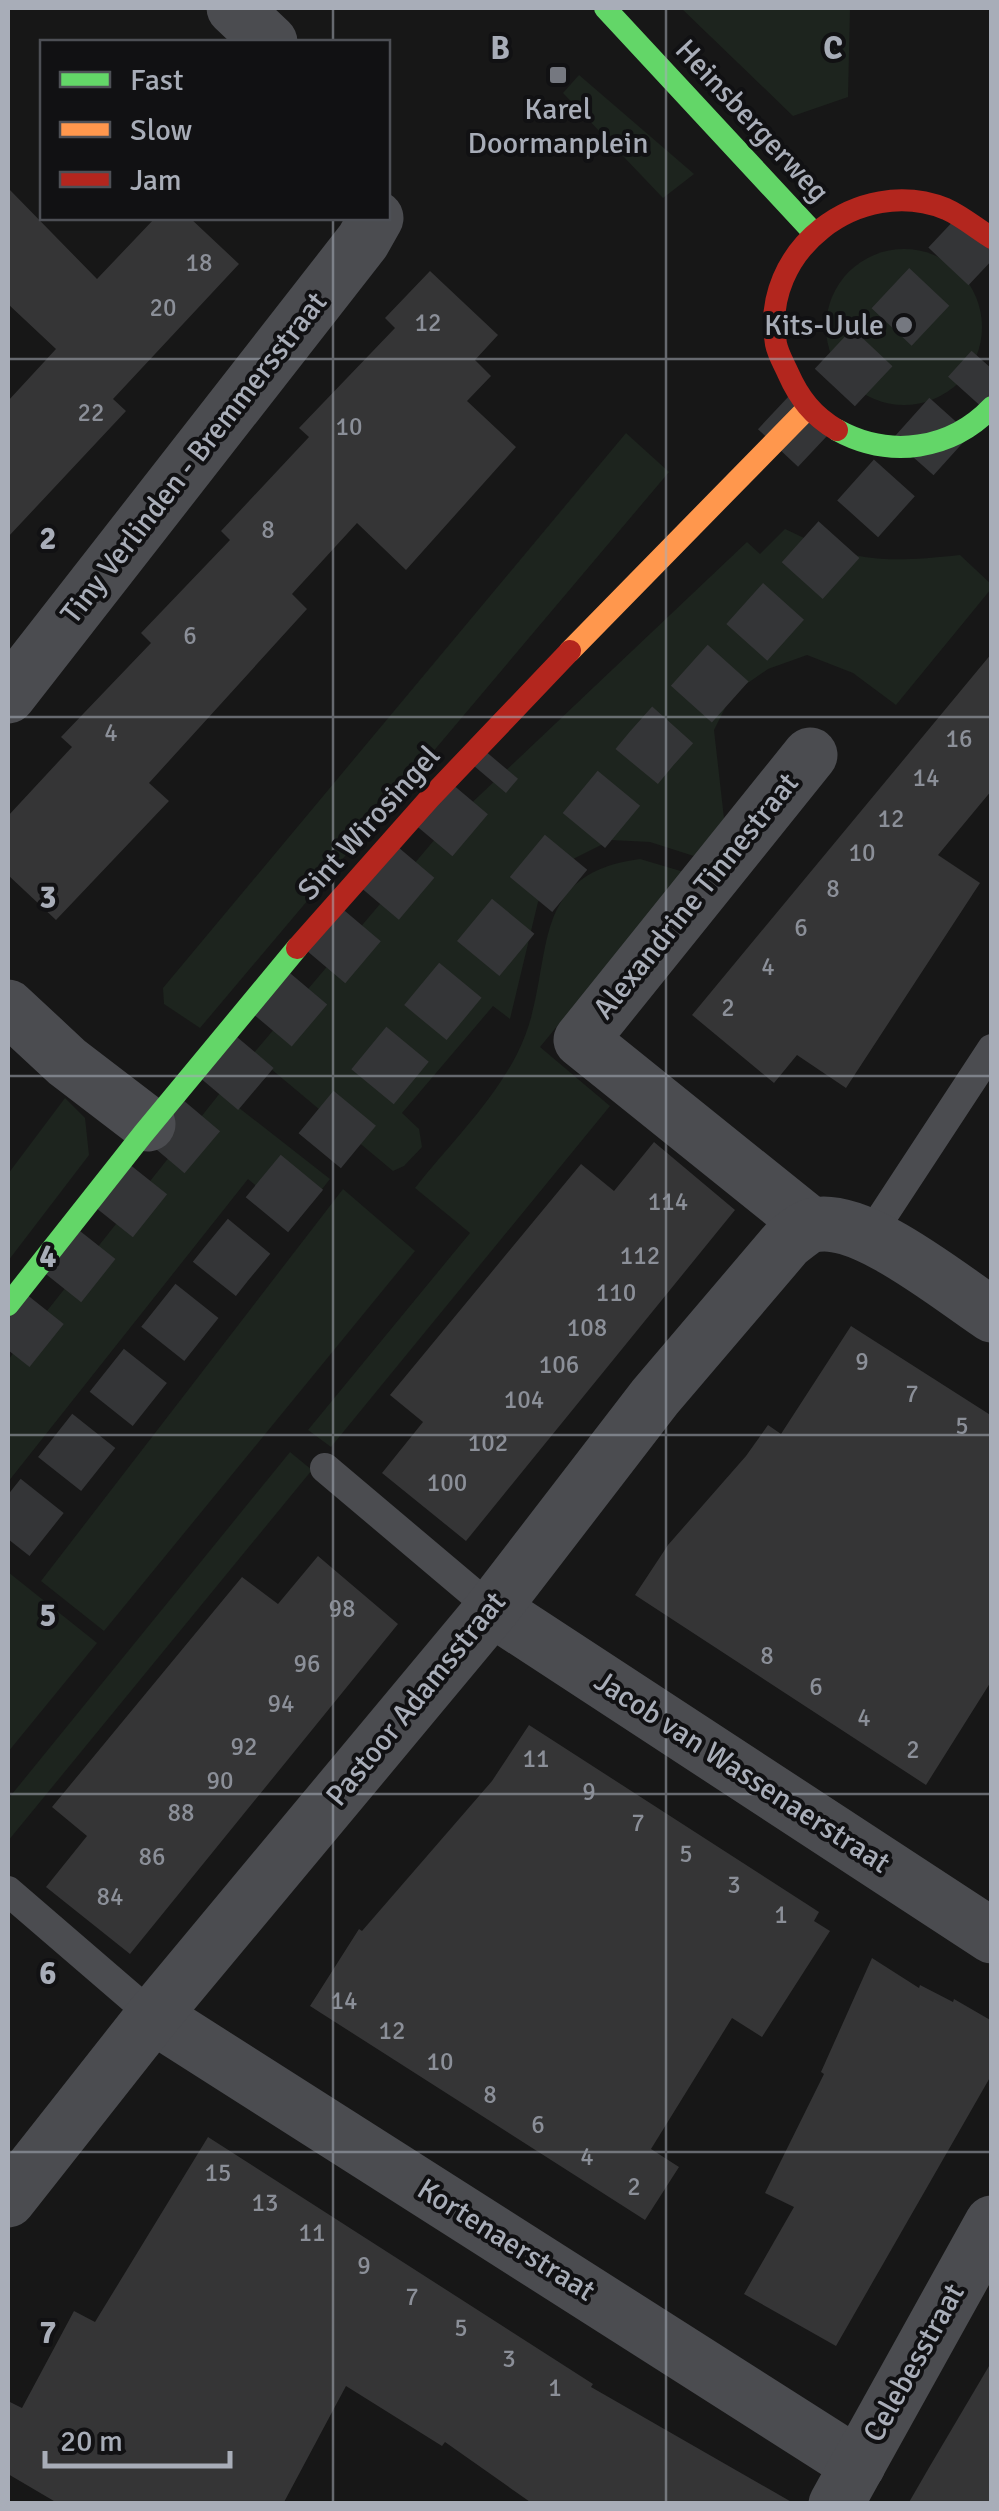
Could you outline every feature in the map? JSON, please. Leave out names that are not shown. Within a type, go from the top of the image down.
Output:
[{"type":"street","points":[[234,8],[268,40]]},
{"type":"street","name":"Heinsbergerweg","points":[[605,8],[813,232]]},
{"type":"street","points":[[989,414],[960,434],[926,446],[891,448],[857,441],[826,425],[807,409],[786,378],[774,320],[784,276],[794,256],[813,232],[848,210],[874,201],[927,201],[951,209],[992,238]]},
{"type":"street","name":"Tiny Verlinden - Bremmersstraat","points":[[8,696],[363,241],[375,220]]},
{"type":"street","name":"Sint Wirosingel","points":[[8,1306],[148,1124],[377,856],[465,760],[807,409]]},
{"type":"street","name":"Alexandrine Tinnestraat","points":[[810,756],[581,1040],[840,1228]]},
{"type":"street","points":[[8,1007],[67,1062],[148,1124]]},
{"type":"street","points":[[840,1228],[992,1315]]},
{"type":"street","name":"Pastoor Adamsstraat","points":[[8,2200],[154,2016],[492,1608],[656,1397],[788,1242],[840,1228]]},
{"type":"street","name":"Jacob van Wassenaerstraat","points":[[492,1608],[992,1936]]},
{"type":"street","name":"Kortenaerstraat","points":[[154,2016],[847,2484]]},
{"type":"street","name":"Celebesstraat","points":[[847,2484],[992,2223]]},
{"type":"lane","points":[[840,1228],[992,1049]]},
{"type":"lane","points":[[325,1468],[492,1608]]},
{"type":"lane","points":[[8,1891],[154,2016]]},
{"type":"shaded area","points":[[681,8],[850,8],[848,97],[793,116]]},
{"type":"shaded area","points":[[579,75],[694,174],[663,198],[563,93]]},
{"type":"shaded area","points":[[904,249],[934,255],[959,272],[976,297],[982,327],[976,357],[959,382],[934,399],[904,405],[874,399],[849,382],[832,357],[826,327],[832,297],[849,272],[874,255]]},
{"type":"shaded area","points":[[626,433],[669,472],[200,1028],[164,1004],[163,988]]},
{"type":"shaded area","points":[[785,529],[831,549],[870,558],[960,555],[991,584],[991,589],[896,705],[853,673],[807,655],[768,669],[732,694],[714,730],[725,827],[697,857],[650,842],[611,840],[569,861],[538,902],[510,1019],[493,1006],[402,1113],[419,1129],[422,1147],[404,1166],[393,1171],[253,1054],[441,832],[747,542],[760,554]]},
{"type":"shaded area","points":[[640,859],[684,872],[540,1047],[610,1106],[331,1447],[308,1430],[470,1233],[415,1188],[483,1107],[517,1054],[530,1022],[549,931],[559,906],[575,885],[601,869]]},
{"type":"shaded area","points":[[220,1093],[330,1179],[297,1221],[248,1179],[8,1482],[8,1360]]},
{"type":"shaded area","points":[[65,1098],[85,1118],[89,1155],[8,1261],[8,1174]]},
{"type":"shaded area","points":[[343,1189],[415,1251],[104,1631],[41,1581]]},
{"type":"shaded area","points":[[290,1452],[312,1470],[8,1841],[8,1799]]},
{"type":"shaded area","points":[[8,1572],[97,1643],[8,1752]]},
{"type":"building","points":[[8,188],[97,279],[153,220],[192,220],[239,264],[113,399],[126,411],[8,537],[8,401],[56,349],[8,304]]},
{"type":"building","points":[[430,271],[498,335],[475,360],[491,376],[467,401],[516,447],[406,570],[357,523],[292,594],[307,609],[149,783],[169,801],[56,920],[8,875],[8,816],[72,747],[61,737],[151,643],[141,633],[230,540],[221,531],[309,437],[299,428],[395,328],[385,318]]},
{"type":"building","points":[[992,653],[992,790],[938,855],[980,883],[846,1088],[797,1055],[774,1083],[692,1015]]},
{"type":"building","points":[[654,1142],[735,1210],[466,1541],[382,1473],[423,1422],[390,1395],[581,1164],[614,1191]]},
{"type":"building","points":[[851,1326],[992,1416],[992,1680],[926,1785],[635,1595],[668,1545],[768,1425],[781,1434]]},
{"type":"building","points":[[318,1556],[398,1624],[130,1954],[46,1887],[87,1836],[52,1807],[242,1577],[278,1604]]},
{"type":"building","points":[[529,1725],[819,1912],[814,1921],[830,1931],[762,2037],[732,2018],[651,2149],[679,2167],[645,2220],[310,2006],[359,1929],[362,1931],[492,1781]]},
{"type":"building","points":[[872,1958],[919,1988],[920,1985],[953,2002],[954,1999],[992,2021],[992,2074],[836,2346],[744,2294],[794,2207],[765,2193],[824,2074],[821,2072]]},
{"type":"building","points":[[208,2137],[593,2384],[591,2387],[795,2504],[533,2504],[445,2442],[442,2446],[346,2386],[283,2504],[59,2504],[8,2474],[8,2401],[22,2408],[74,2311],[95,2322]]},
{"type":"building","points":[[992,2361],[992,2504],[908,2504],[930,2466]]},
{"type":"tunnel","points":[[778,448],[992,220]]},
{"type":"tunnel","points":[[8,1539],[227,1263],[652,748],[992,369]]},
{"type":"tunnel","points":[[8,1350],[148,1174],[497,761]]},
{"type":"traffic: fast","points":[[605,8],[813,232]]},
{"type":"traffic: fast","points":[[837,430],[878,445],[919,446],[958,433],[992,407]]},
{"type":"traffic: fast","points":[[8,1305],[297,948]]},
{"type":"traffic: slow","points":[[570,651],[807,409]]},
{"type":"traffic: jam","points":[[837,430],[802,398],[776,344],[775,310],[783,279],[799,251],[822,228],[849,212],[880,202],[913,201],[946,209],[992,238]]},
{"type":"traffic: jam","points":[[297,948],[429,799],[570,651]]},
{"type":"place","name":"Karel Doormanplein","points":[[558,75]]},
{"type":"place","name":"Kits-Uule","points":[[904,325]]}]
